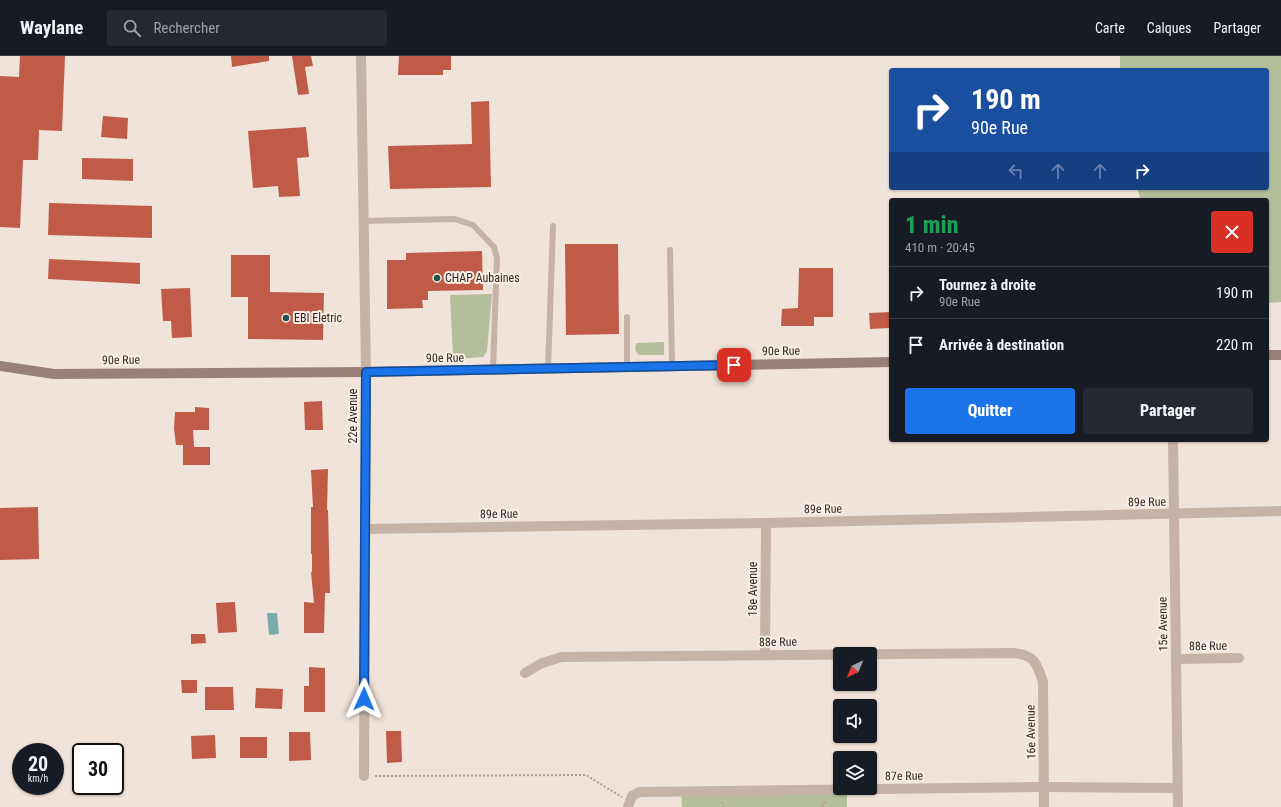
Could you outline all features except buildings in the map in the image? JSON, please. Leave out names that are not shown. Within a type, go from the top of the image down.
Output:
[{"type":"street","name":"22e Avenue","points":[[361,56],[366,372],[364,776]]},
{"type":"street","points":[[1269,355],[1281,355]]},
{"type":"street","name":"90e Rue","points":[[0,366],[54,374],[366,372],[889,362]]},
{"type":"street","name":"15e Avenue","points":[[1173,442],[1178,807]]},
{"type":"street","name":"89e Rue","points":[[366,529],[766,523],[1281,511]]},
{"type":"street","name":"18e Avenue","points":[[766,523],[766,655]]},
{"type":"street","name":"88e Rue","points":[[525,673],[542,663],[562,657],[1014,652],[1025,654],[1033,659]]},
{"type":"street","name":"88e Rue","points":[[1177,659],[1240,658]]},
{"type":"street","name":"16e Avenue","points":[[1033,659],[1039,669],[1043,682],[1044,807]]},
{"type":"street","name":"87e Rue","points":[[630,802],[639,792],[1045,787],[1177,788]]},
{"type":"lane","points":[[363,221],[455,219],[473,225],[487,238],[494,247],[497,258],[493,370]]},
{"type":"lane","points":[[548,369],[553,226]]},
{"type":"lane","points":[[670,250],[672,366]]},
{"type":"lane","points":[[627,317],[627,367]]},
{"type":"path","points":[[364,776],[586,775],[630,802]]},
{"type":"green space","points":[[1120,56],[1281,56],[1281,302],[1269,303],[1269,198],[1140,198],[1138,190],[1269,190],[1269,68],[1120,68]]},
{"type":"green space","points":[[492,294],[487,351],[483,357],[457,359],[453,355],[450,295]]},
{"type":"green space","points":[[664,342],[664,355],[639,355],[635,348],[637,343]]},
{"type":"green space","points":[[833,790],[833,795],[847,795],[847,807],[682,807],[681,791]]},
{"type":"water","points":[[267,613],[277,613],[279,634],[269,635]]},
{"type":"place","name":"CHAP Aubaines","points":[[437,278]]},
{"type":"place","name":"EBI Eletric","points":[[286,318]]},
{"type":"route","points":[[364,699],[366,372],[734,365]]}]
